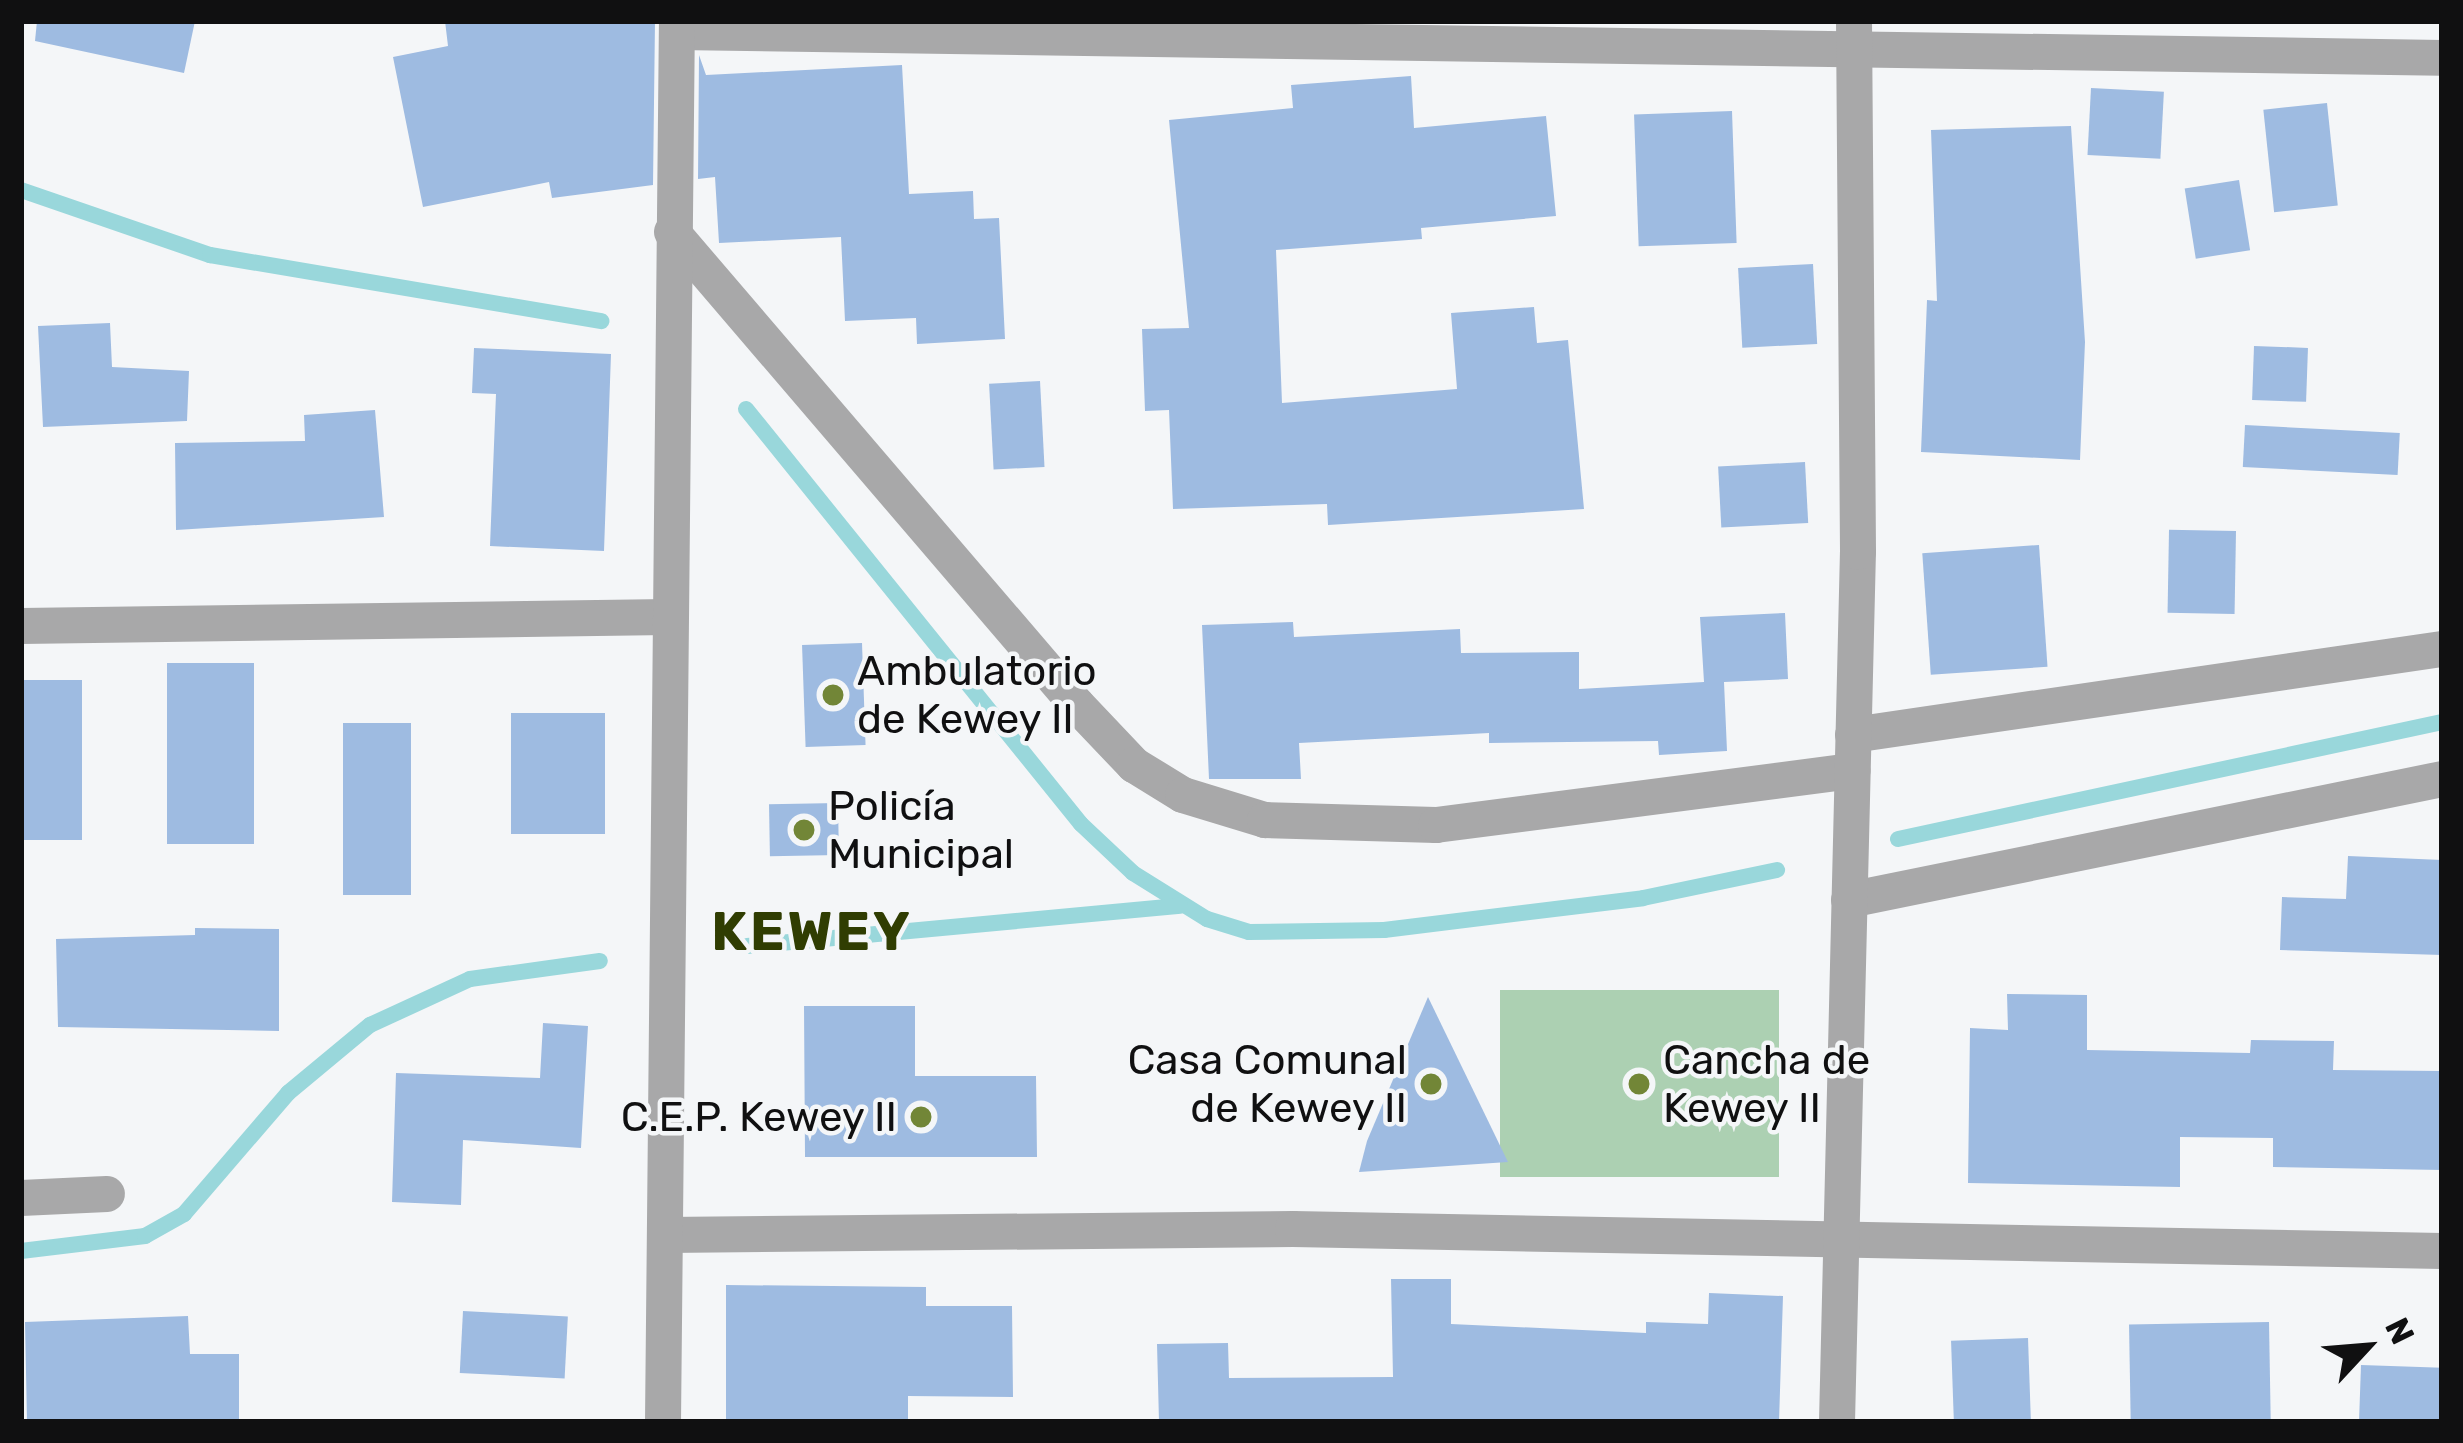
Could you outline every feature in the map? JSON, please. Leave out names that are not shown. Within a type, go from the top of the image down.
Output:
[{"type":"street","points":[[663,1422],[677,27],[1855,34],[2442,58]]},
{"type":"street","points":[[1837,1422],[1853,753],[1855,34]]},
{"type":"street","points":[[672,232],[1077,705],[1134,765],[1183,795],[1265,820],[1436,826],[2442,649]]},
{"type":"street","points":[[21,626],[668,617]]},
{"type":"street","points":[[1850,900],[2442,779]]},
{"type":"street","points":[[21,1198],[106,1195]]},
{"type":"street","points":[[666,1235],[1294,1229],[1841,1244],[2442,1251]]},
{"type":"green space","name":"Cancha de Kewey II","points":[[1500,990],[1779,990],[1779,1177],[1500,1177]]},
{"type":"building","points":[[37,21],[195,21],[184,73],[35,41]]},
{"type":"building","points":[[445,21],[655,21],[653,185],[552,198],[549,182],[423,207],[393,57],[448,46]]},
{"type":"building","points":[[699,55],[706,75],[902,65],[909,194],[973,191],[974,219],[999,218],[1005,339],[917,344],[916,318],[845,321],[841,237],[719,243],[715,177],[698,179]]},
{"type":"building","points":[[1411,76],[1414,128],[1546,116],[1556,216],[1421,228],[1422,239],[1276,250],[1282,403],[1457,389],[1451,313],[1534,307],[1537,343],[1568,340],[1584,509],[1328,525],[1327,504],[1173,509],[1169,410],[1145,411],[1142,329],[1189,328],[1169,120],[1293,108],[1291,85]]},
{"type":"building","points":[[2091,88],[2164,92],[2160,159],[2087,155]]},
{"type":"building","points":[[2327,103],[2338,205],[2274,212],[2263,110]]},
{"type":"building","points":[[1732,111],[1737,243],[1639,246],[1634,114]]},
{"type":"building","points":[[2071,126],[2085,342],[2080,460],[1921,452],[1927,300],[1937,301],[1931,130]]},
{"type":"building","points":[[2239,180],[2250,250],[2196,259],[2185,189]]},
{"type":"building","points":[[1813,264],[1817,344],[1742,348],[1738,268]]},
{"type":"building","points":[[110,323],[112,367],[189,371],[187,421],[43,427],[38,326]]},
{"type":"building","points":[[2254,346],[2308,348],[2306,402],[2252,400]]},
{"type":"building","points":[[474,348],[611,354],[604,551],[490,546],[496,394],[472,393]]},
{"type":"building","points":[[1040,381],[1045,467],[994,470],[989,384]]},
{"type":"building","points":[[375,410],[384,517],[176,530],[175,443],[305,441],[304,415]]},
{"type":"building","points":[[2245,425],[2400,433],[2398,475],[2243,467]]},
{"type":"building","points":[[1805,462],[1808,523],[1721,527],[1718,467]]},
{"type":"building","points":[[2169,530],[2236,531],[2235,614],[2168,613]]},
{"type":"building","points":[[2039,545],[2048,667],[1931,675],[1922,553]]},
{"type":"building","points":[[1785,613],[1788,679],[1724,682],[1727,751],[1659,755],[1658,741],[1489,743],[1489,733],[1299,743],[1301,779],[1209,779],[1202,625],[1293,622],[1294,637],[1460,629],[1461,653],[1579,652],[1579,689],[1704,682],[1700,617]]},
{"type":"building","name":"Ambulatorio de Kewey II","points":[[862,643],[866,745],[806,747],[802,645]]},
{"type":"building","points":[[167,663],[254,663],[254,844],[167,844]]},
{"type":"building","points":[[21,680],[82,680],[82,840],[21,840]]},
{"type":"building","points":[[511,713],[605,713],[605,834],[511,834]]},
{"type":"building","points":[[343,723],[411,723],[411,895],[343,895]]},
{"type":"building","name":"Policía Municipal","points":[[838,803],[839,855],[770,856],[769,804]]},
{"type":"building","points":[[2348,856],[2442,860],[2442,955],[2280,950],[2282,897],[2346,899]]},
{"type":"building","points":[[195,928],[279,929],[279,1031],[58,1027],[56,939],[195,935]]},
{"type":"building","points":[[2007,994],[2087,995],[2087,1050],[2250,1053],[2251,1040],[2334,1041],[2333,1070],[2442,1071],[2442,1170],[2273,1167],[2273,1138],[2180,1137],[2180,1187],[1968,1183],[1970,1028],[2008,1030]]},
{"type":"building","name":"Casa Comunal de Kewey II","points":[[1428,997],[1508,1162],[1359,1172],[1367,1141]]},
{"type":"building","name":"C.E.P. Kewey II","points":[[804,1006],[915,1006],[915,1076],[1036,1076],[1037,1157],[805,1157]]},
{"type":"building","points":[[543,1023],[588,1026],[581,1148],[463,1140],[461,1205],[392,1202],[396,1073],[540,1078]]},
{"type":"building","points":[[1391,1279],[1451,1279],[1451,1324],[1646,1333],[1646,1322],[1708,1324],[1709,1293],[1783,1296],[1779,1422],[1159,1422],[1157,1344],[1228,1343],[1229,1378],[1393,1377]]},
{"type":"building","points":[[726,1285],[926,1287],[926,1306],[1012,1306],[1013,1397],[908,1396],[908,1422],[726,1422]]},
{"type":"building","points":[[463,1311],[568,1316],[565,1378],[460,1373]]},
{"type":"building","points":[[188,1316],[190,1354],[239,1354],[239,1422],[27,1422],[25,1322]]},
{"type":"building","points":[[2269,1322],[2271,1422],[2131,1422],[2129,1324]]},
{"type":"building","points":[[2028,1338],[2031,1422],[1954,1422],[1951,1341]]},
{"type":"building","points":[[2361,1365],[2442,1368],[2440,1422],[2359,1422]]},
{"type":"waterway","points":[[21,190],[210,255],[601,321]]},
{"type":"waterway","points":[[746,409],[1081,824],[1133,873],[1207,919],[1249,932],[1384,930],[1643,898],[1777,870]]},
{"type":"waterway","points":[[1898,839],[2442,722]]},
{"type":"waterway","points":[[747,946],[1180,906]]},
{"type":"waterway","points":[[21,1251],[145,1236],[184,1214],[288,1093],[370,1025],[470,979],[600,961]]},
{"type":"place","name":"Ambulatorio de Kewey II","points":[[833,695]]},
{"type":"place","name":"Policía Municipal","points":[[804,830]]},
{"type":"place","name":"Casa Comunal de Kewey II","points":[[1431,1084]]},
{"type":"place","name":"Cancha de Kewey II","points":[[1639,1084]]},
{"type":"place","name":"C.E.P. Kewey II","points":[[921,1117]]},
{"type":"district","name":"KEWEY","points":[[812,932]]}]
